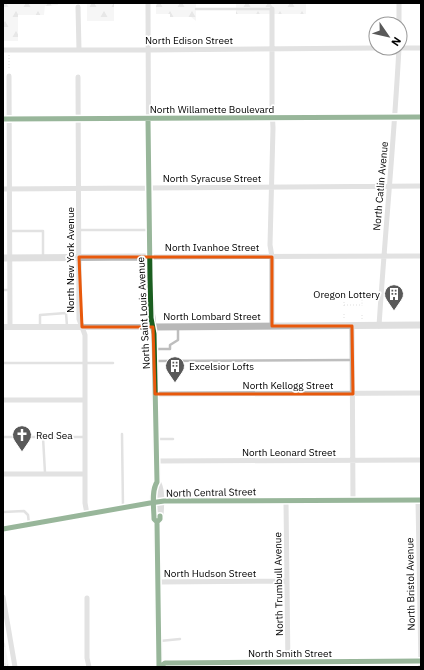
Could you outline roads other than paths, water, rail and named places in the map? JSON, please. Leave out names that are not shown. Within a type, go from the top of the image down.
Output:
[{"type":"main road","name":"North Ivanhoe Street","points":[[6,258],[149,257]]},
{"type":"main road","name":"North Saint Louis Avenue","points":[[149,257],[151,310],[155,349],[157,482],[160,486],[157,502],[160,519],[157,522],[160,667]]},
{"type":"main road","name":"North Lombard Street","points":[[153,326],[421,325]]},
{"type":"street","points":[[398,3],[399,16]]},
{"type":"street","name":"North Saint Louis Avenue","points":[[148,4],[149,257]]},
{"type":"street","points":[[78,7],[79,50]]},
{"type":"street","points":[[272,9],[273,128],[270,245],[272,257],[272,326]]},
{"type":"street","name":"North Edison Street","points":[[3,50],[368,48]]},
{"type":"street","points":[[408,48],[421,48]]},
{"type":"street","name":"North Catlin Avenue","points":[[379,326],[399,56]]},
{"type":"street","points":[[9,76],[10,189],[9,231],[6,258],[10,290],[10,327]]},
{"type":"street","name":"North New York Avenue","points":[[78,77],[79,319],[85,335],[85,503],[87,514]]},
{"type":"street","name":"North Willamette Boulevard","points":[[3,119],[421,117]]},
{"type":"street","name":"North Syracuse Street","points":[[3,188],[421,186]]},
{"type":"street","name":"North Ivanhoe Street","points":[[149,257],[421,256]]},
{"type":"street","name":"North Lombard Street","points":[[3,327],[153,326]]},
{"type":"street","points":[[352,326],[353,500]]},
{"type":"street","name":"North Kellogg Street","points":[[155,394],[421,393]]},
{"type":"street","points":[[3,400],[85,400]]},
{"type":"street","name":"North Leonard Street","points":[[156,461],[421,460]]},
{"type":"street","points":[[3,474],[85,474]]},
{"type":"street","name":"North Central Street","points":[[3,529],[157,502],[420,500]]},
{"type":"street","name":"North Bristol Avenue","points":[[420,500],[420,667]]},
{"type":"street","name":"North Trumbull Avenue","points":[[286,501],[288,665]]},
{"type":"street","name":"North Hudson Street","points":[[158,582],[287,581]]},
{"type":"street","points":[[3,598],[15,667]]},
{"type":"street","points":[[87,598],[87,658],[90,667]]},
{"type":"street","name":"North Smith Street","points":[[160,667],[165,663],[288,665],[421,661]]},
{"type":"lane","points":[[196,9],[272,9]]},
{"type":"lane","points":[[79,230],[149,230]]},
{"type":"lane","points":[[9,231],[43,231],[43,257]]},
{"type":"lane","points":[[3,290],[10,290]]},
{"type":"lane","points":[[40,327],[40,315],[66,313],[67,327]]},
{"type":"lane","points":[[155,349],[170,349],[170,345],[178,340],[178,326]]},
{"type":"lane","points":[[155,361],[352,360]]},
{"type":"lane","points":[[3,363],[113,363]]},
{"type":"lane","points":[[122,434],[123,508]]},
{"type":"lane","points":[[3,437],[85,437]]},
{"type":"lane","points":[[43,437],[45,474]]},
{"type":"lane","points":[[156,439],[173,439]]},
{"type":"lane","points":[[3,512],[24,511],[28,515],[29,524]]},
{"type":"lane","points":[[159,641],[180,639]]},
{"type":"place","name":"Oregon Lottery","points":[[394,311]]},
{"type":"place","name":"Excelsior Lofts","points":[[175,383]]},
{"type":"place","name":"Red Sea","points":[[22,452]]}]
